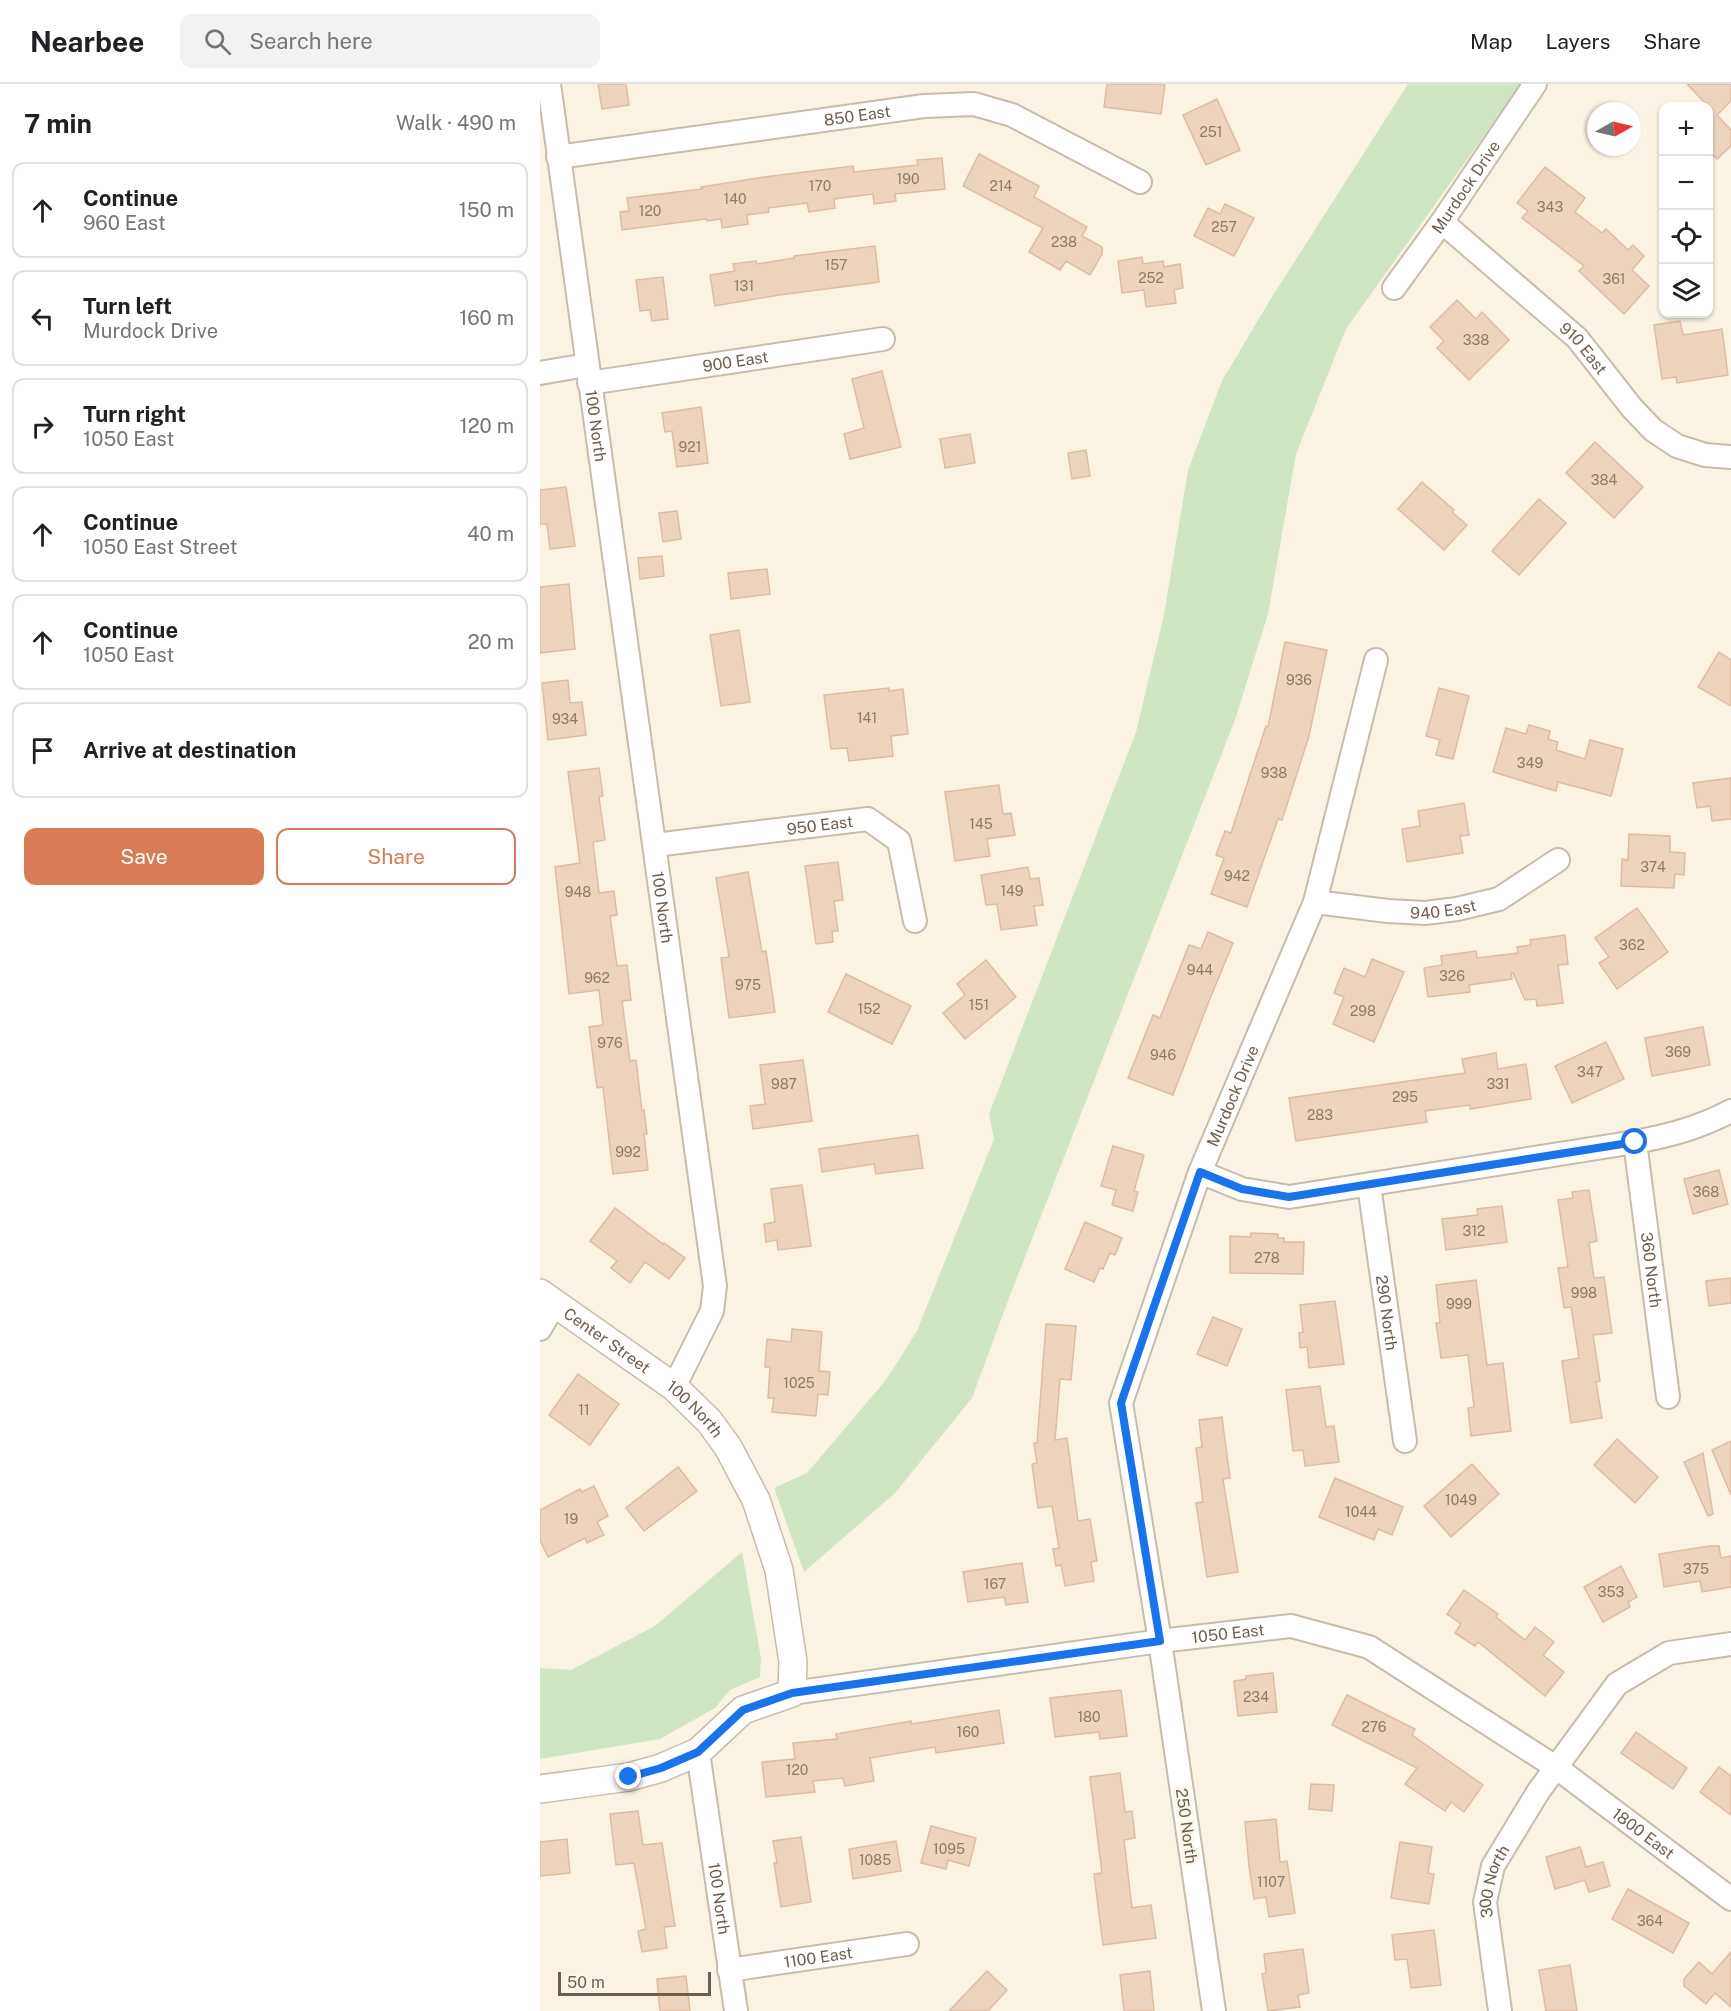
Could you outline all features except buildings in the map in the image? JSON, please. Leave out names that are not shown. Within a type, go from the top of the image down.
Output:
[{"type":"street","name":"100 North","points":[[549,84],[716,1286],[712,1311],[674,1387],[716,1430],[728,1447],[756,1500],[779,1570],[793,1662],[792,1693]]},
{"type":"street","name":"Murdock Drive","points":[[1394,288],[1442,222],[1534,84]]},
{"type":"street","name":"850 East","points":[[558,157],[913,108],[972,94],[1140,182]]},
{"type":"street","name":"910 East","points":[[1442,222],[1577,338],[1632,408],[1653,430],[1677,446],[1706,455],[1731,457]]},
{"type":"street","name":"900 East","points":[[540,373],[588,374],[883,339]]},
{"type":"street","name":"Murdock Drive","points":[[1160,1641],[1121,1403],[1200,1172],[1315,902],[1376,660]]},
{"type":"street","name":"950 East","points":[[655,845],[868,819],[899,841],[915,921]]},
{"type":"street","name":"940 East","points":[[1315,902],[1425,913],[1457,909],[1499,898],[1558,860]]},
{"type":"street","points":[[1200,1172],[1242,1189],[1289,1197],[1678,1134],[1731,1111]]},
{"type":"street","name":"360 North","points":[[1635,1142],[1668,1397]]},
{"type":"street","name":"290 North","points":[[1369,1185],[1405,1441]]},
{"type":"street","name":"Center Street","points":[[547,1298],[674,1387]]},
{"type":"street","points":[[540,1329],[547,1298]]},
{"type":"street","name":"1050 East","points":[[792,1693],[1160,1641],[1291,1626],[1370,1647],[1557,1768]]},
{"type":"street","name":"250 North","points":[[1160,1641],[1214,2011]]},
{"type":"street","name":"300 North","points":[[1500,2011],[1485,1902],[1493,1866],[1538,1792],[1617,1683],[1669,1653],[1731,1644]]},
{"type":"street","points":[[540,1789],[629,1777],[661,1768],[698,1752],[743,1710],[792,1693]]},
{"type":"street","name":"100 North","points":[[698,1752],[736,2011]]},
{"type":"street","name":"1800 East","points":[[1557,1768],[1731,1899]]},
{"type":"street","name":"1100 East","points":[[729,1970],[907,1944]]},
{"type":"green space","points":[[1408,84],[1521,84],[1346,329],[1296,454],[1268,614],[1235,720],[972,1398],[895,1493],[804,1572],[774,1488],[807,1473],[886,1380],[917,1331],[994,1139],[989,1114],[1136,732],[1164,615],[1188,470],[1222,381],[1270,300]]},
{"type":"green space","points":[[742,1552],[761,1658],[760,1677],[730,1690],[715,1708],[660,1739],[540,1759],[540,1668],[571,1670],[655,1626]]},
{"type":"route","points":[[629,1777],[661,1768],[698,1752],[743,1710],[792,1693],[1160,1641],[1121,1403],[1200,1172],[1242,1189],[1289,1197],[1635,1142]]}]
